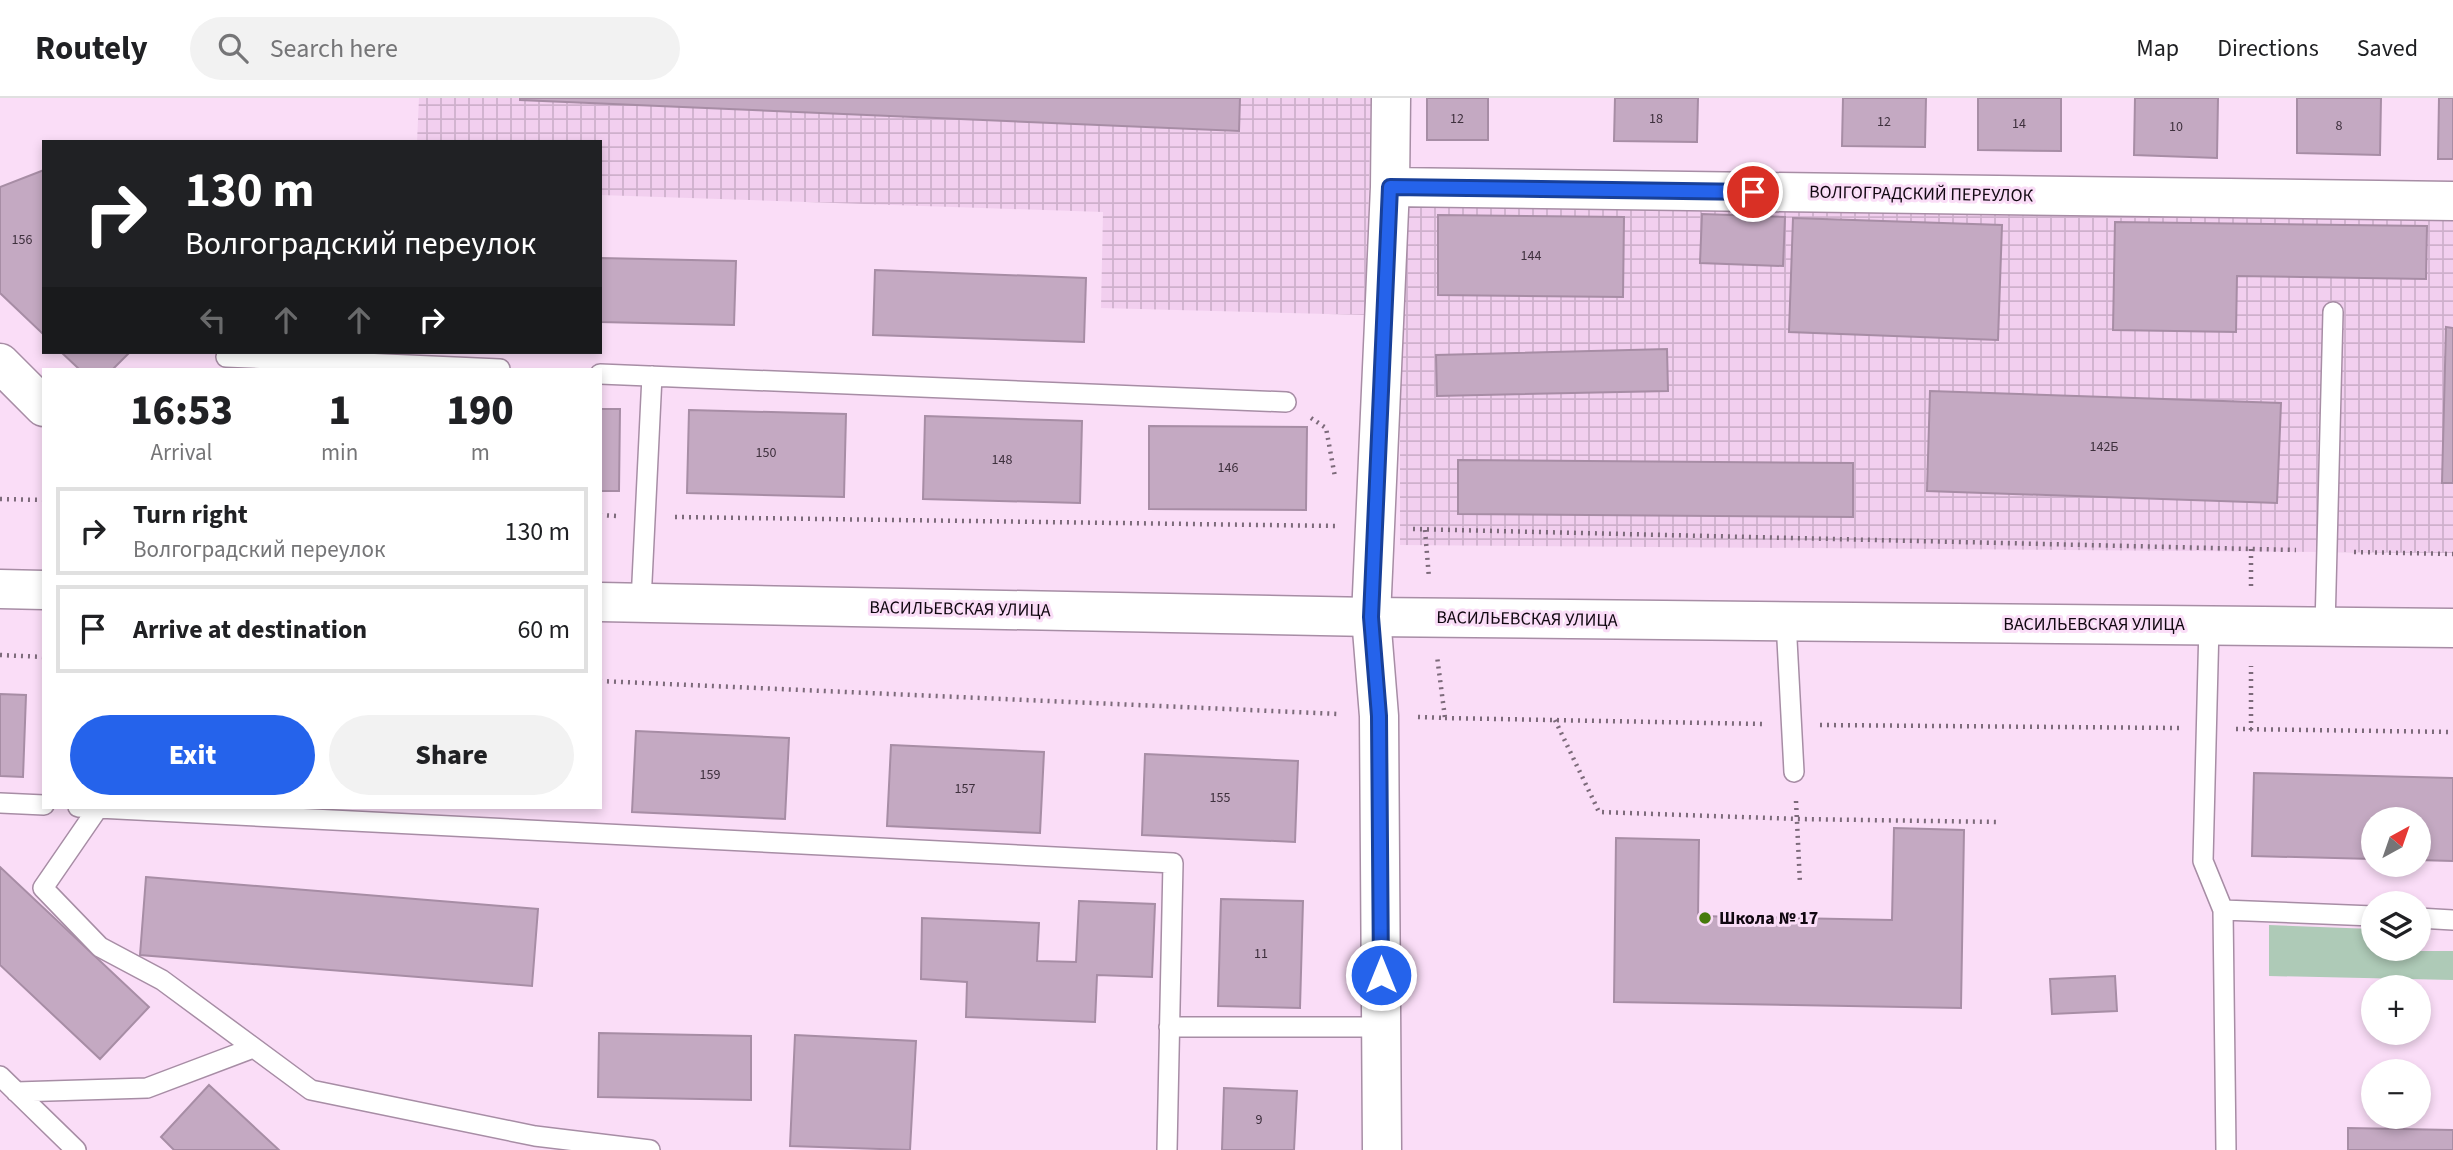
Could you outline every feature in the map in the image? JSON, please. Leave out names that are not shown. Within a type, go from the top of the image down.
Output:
[{"type":"street","points":[[1382,1150],[1379,716],[1371,617],[1390,187],[1391,98]]},
{"type":"street","name":"ВОЛГОГРАДСКИЙ ПЕРЕУЛОК","points":[[1390,187],[2453,201]]},
{"type":"street","points":[[0,363],[42,405]]},
{"type":"street","points":[[0,589],[42,590]]},
{"type":"street","name":"ВАСИЛЬЕВСКАЯ УЛИЦА","points":[[602,601],[1432,618],[2453,628]]},
{"type":"lane","points":[[2325,626],[2333,312]]},
{"type":"lane","points":[[226,357],[477,368]]},
{"type":"lane","points":[[602,374],[1286,402]]},
{"type":"lane","points":[[640,602],[647,516],[652,376]]},
{"type":"lane","points":[[1786,621],[1794,772]]},
{"type":"lane","points":[[2208,625],[2203,861],[2223,910],[2225,1150]]},
{"type":"lane","points":[[0,803],[42,805]]},
{"type":"lane","points":[[97,809],[43,888],[100,947],[162,980],[311,1090],[536,1136],[650,1150]]},
{"type":"lane","points":[[118,809],[1172,863],[1167,1150]]},
{"type":"lane","points":[[2223,910],[2361,916]]},
{"type":"lane","points":[[2431,919],[2453,920]]},
{"type":"lane","points":[[1169,1027],[1381,1027]]},
{"type":"lane","points":[[16,1092],[147,1088],[253,1048]]},
{"type":"lane","points":[[0,1076],[76,1150]]},
{"type":"path","points":[[1286,402],[1326,428],[1338,489]]},
{"type":"path","points":[[0,499],[42,500]]},
{"type":"path","points":[[602,515],[1375,527],[2453,554]]},
{"type":"path","points":[[1425,530],[1432,618],[1445,718]]},
{"type":"path","points":[[0,655],[42,657]]},
{"type":"path","points":[[602,681],[1445,718],[1792,725],[2453,732]]},
{"type":"path","points":[[1555,720],[1599,812],[1999,822]]},
{"type":"path","points":[[1794,772],[1800,884]]},
{"type":"shaded area","points":[[419,98],[1371,98],[1366,315],[1101,308],[1103,212],[602,195],[602,140],[417,140]]},
{"type":"shaded area","points":[[1400,200],[2453,214],[2453,553],[1400,545]]},
{"type":"green space","points":[[2269,925],[2361,929],[2361,961],[2431,961],[2431,951],[2453,951],[2453,980],[2431,980],[2431,975],[2361,975],[2361,978],[2269,976]]},
{"type":"building","points":[[520,98],[1240,98],[1239,131]]},
{"type":"building","points":[[1427,98],[1488,98],[1488,140],[1427,140]]},
{"type":"building","points":[[1615,98],[1698,98],[1697,142],[1614,141]]},
{"type":"building","points":[[1843,98],[1926,98],[1925,147],[1842,146]]},
{"type":"building","points":[[1978,98],[2061,98],[2061,151],[1978,150]]},
{"type":"building","points":[[2135,98],[2218,98],[2217,158],[2134,155]]},
{"type":"building","points":[[2297,98],[2381,98],[2380,155],[2297,153]]},
{"type":"building","points":[[2439,98],[2453,98],[2453,159],[2438,159]]},
{"type":"building","points":[[42,171],[42,333],[0,293],[0,187]]},
{"type":"building","points":[[1702,214],[1785,217],[1783,266],[1700,263]]},
{"type":"building","points":[[1438,215],[1624,217],[1623,297],[1438,295]]},
{"type":"building","points":[[1793,218],[2002,225],[1998,340],[1789,332]]},
{"type":"building","points":[[2115,222],[2427,226],[2426,279],[2237,276],[2236,332],[2113,330]]},
{"type":"building","points":[[602,258],[736,261],[734,325],[602,322]]},
{"type":"building","points":[[875,270],[1086,278],[1084,342],[873,335]]},
{"type":"building","points":[[2446,327],[2453,328],[2453,483],[2442,483]]},
{"type":"building","points":[[1667,349],[1668,391],[1437,396],[1436,355]]},
{"type":"building","points":[[63,354],[128,354],[114,368],[78,368]]},
{"type":"building","points":[[1930,391],[2281,403],[2277,503],[1927,491]]},
{"type":"building","points":[[602,409],[620,409],[619,491],[602,491]]},
{"type":"building","points":[[689,410],[846,414],[844,497],[687,493]]},
{"type":"building","points":[[925,416],[1082,421],[1080,503],[923,499]]},
{"type":"building","points":[[1149,426],[1307,427],[1306,510],[1149,509]]},
{"type":"building","points":[[1458,460],[1853,463],[1853,517],[1458,514]]},
{"type":"building","points":[[0,694],[26,695],[23,777],[0,776]]},
{"type":"building","points":[[636,731],[789,738],[785,819],[632,812]]},
{"type":"building","points":[[891,745],[1044,752],[1040,833],[887,826]]},
{"type":"building","points":[[1145,754],[1298,761],[1295,842],[1142,835]]},
{"type":"building","points":[[2254,773],[2453,778],[2453,861],[2431,860],[2431,807],[2361,807],[2361,859],[2252,856]]},
{"type":"building","name":"Школа № 17","points":[[1894,828],[1964,830],[1961,1008],[1614,1002],[1616,838],[1699,840],[1698,916],[1892,920]]},
{"type":"building","points":[[0,867],[149,1007],[100,1059],[0,965]]},
{"type":"building","points":[[146,877],[538,909],[532,986],[140,955]]},
{"type":"building","points":[[1221,899],[1303,901],[1300,1008],[1218,1006]]},
{"type":"building","points":[[1079,901],[1155,904],[1152,977],[1097,975],[1095,1022],[966,1017],[967,982],[921,979],[922,918],[1039,923],[1037,961],[1076,962]]},
{"type":"building","points":[[2115,976],[2117,1011],[2052,1014],[2050,979]]},
{"type":"building","points":[[599,1033],[751,1036],[751,1100],[598,1097]]},
{"type":"building","points":[[795,1035],[916,1041],[910,1150],[790,1146]]},
{"type":"building","points":[[209,1085],[279,1150],[174,1150],[161,1137]]},
{"type":"building","points":[[1224,1088],[1297,1091],[1294,1150],[1222,1150]]},
{"type":"building","points":[[2348,1128],[2453,1130],[2453,1150],[2348,1150]]},
{"type":"place","name":"Школа № 17","points":[[1705,918]]},
{"type":"route","points":[[1381,975],[1379,693],[1371,617],[1390,187],[1753,192]]}]
